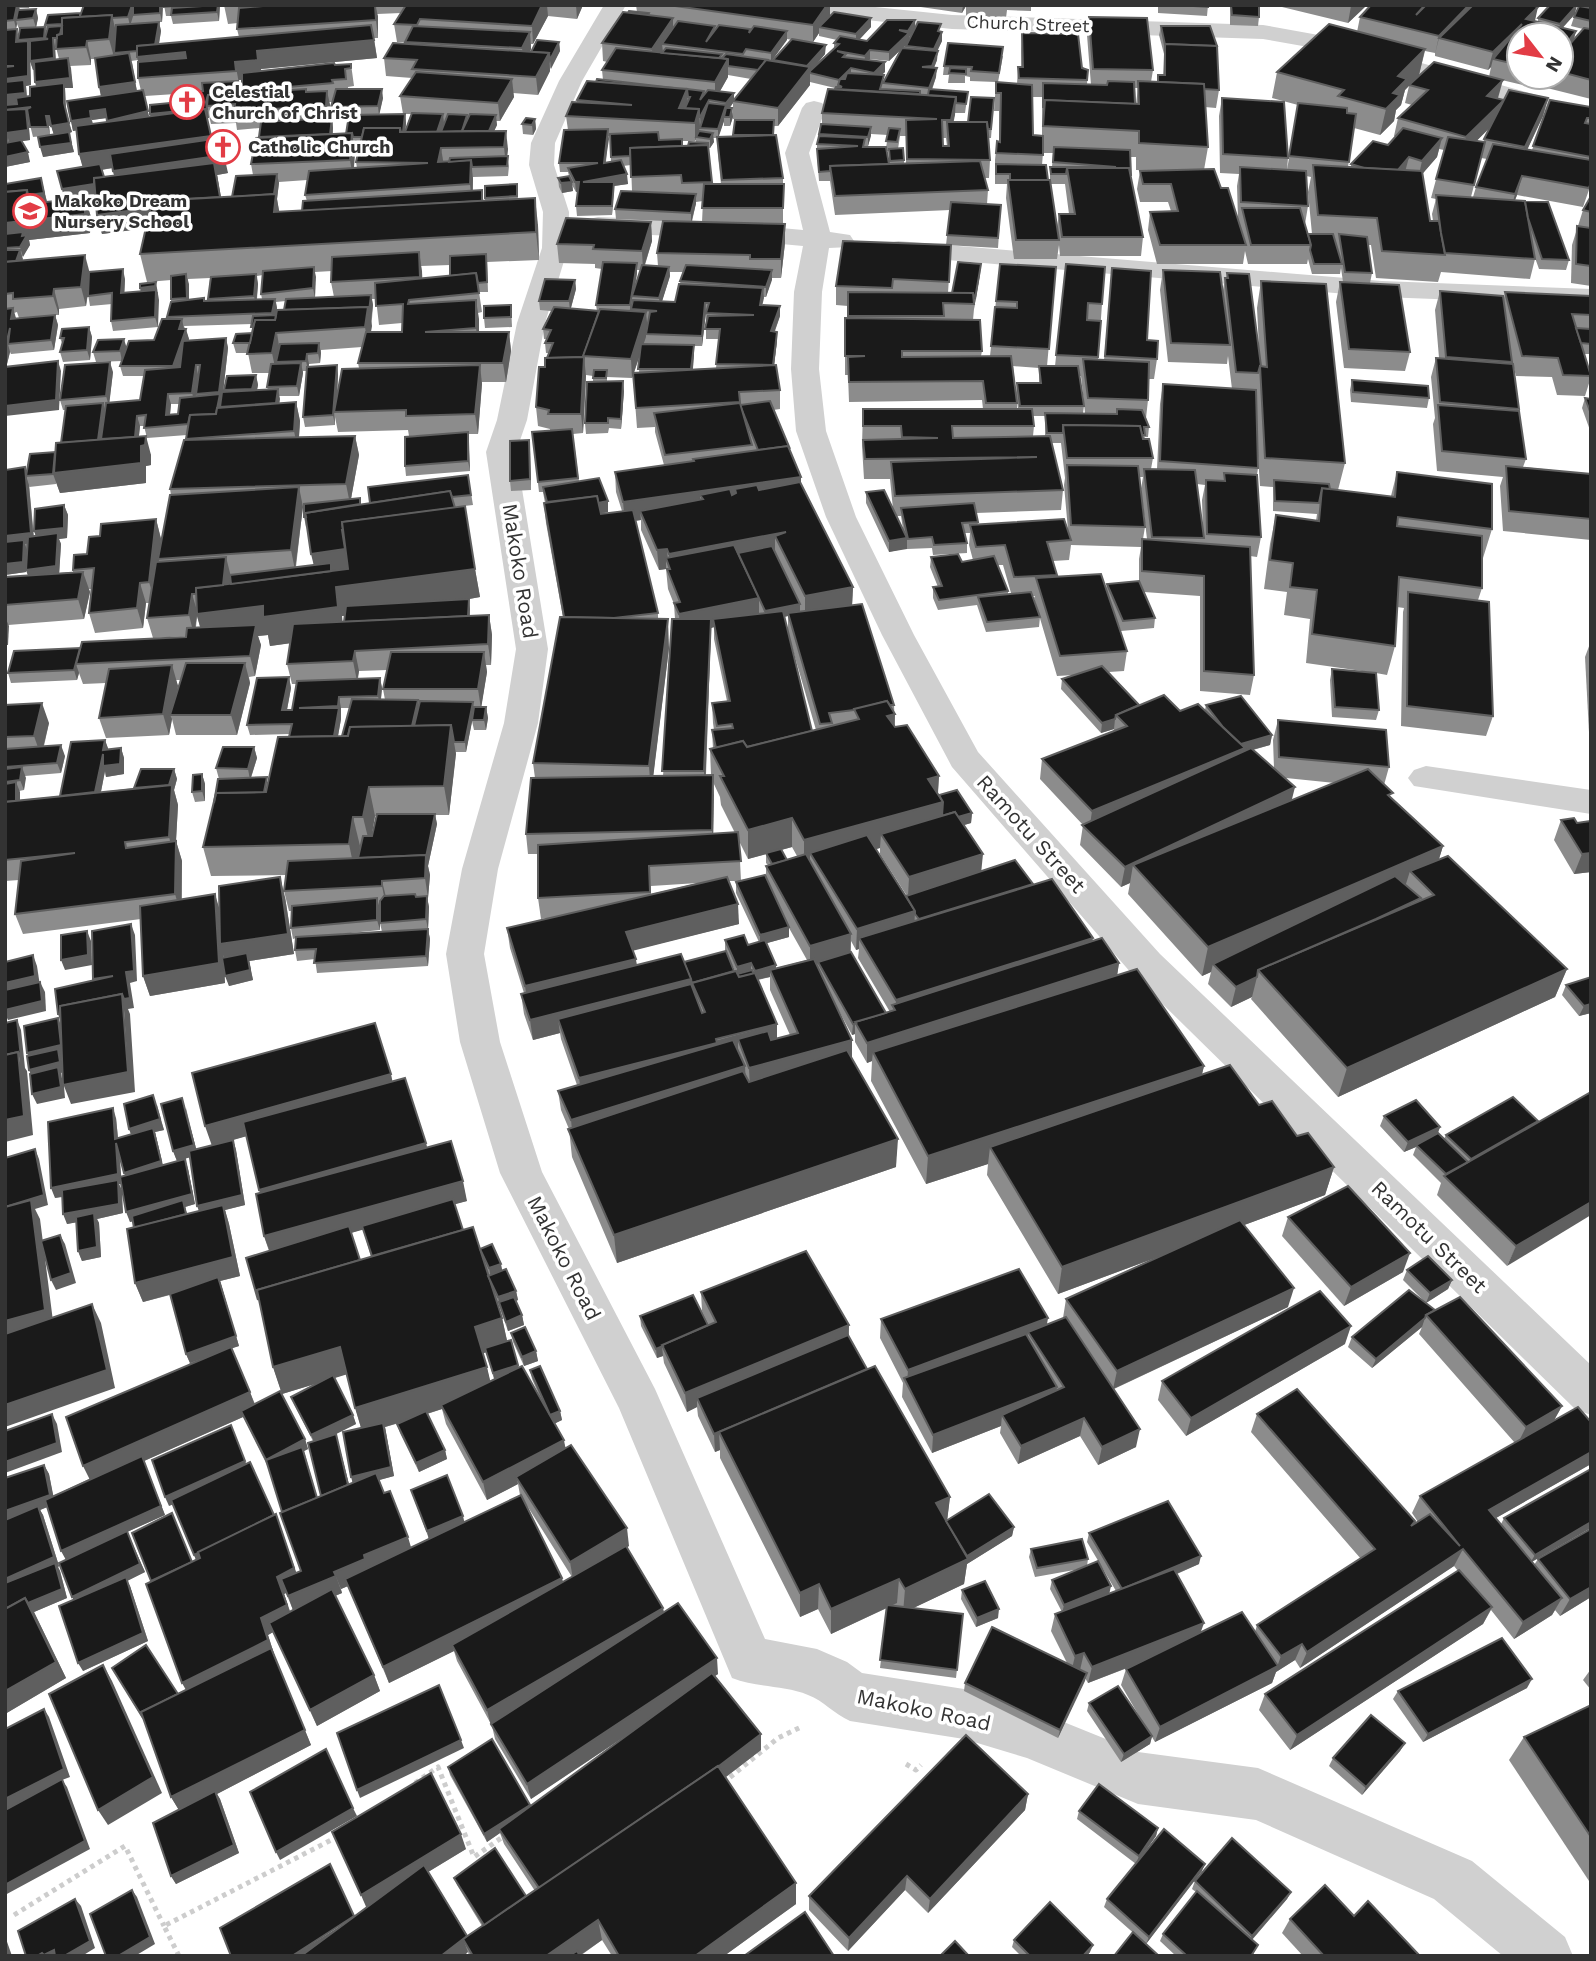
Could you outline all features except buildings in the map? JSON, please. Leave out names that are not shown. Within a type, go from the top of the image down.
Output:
[{"type":"street","name":"Makoko Road","points":[[615,5],[555,110],[541,158],[556,202],[557,223],[551,274],[531,323],[513,425],[501,452],[532,649],[521,723],[480,869],[465,954],[480,1042],[499,1110],[521,1173],[639,1403],[750,1661],[800,1668],[837,1681],[850,1696],[964,1714],[1029,1733],[1138,1778],[1258,1794],[1453,1880],[1546,1956]]},
{"type":"street","name":"Church Street","points":[[790,5],[952,22],[1263,32],[1316,41],[1591,118]]},
{"type":"street","name":"Ramotu Street","points":[[814,108],[797,153],[818,238],[808,292],[806,330],[805,369],[811,431],[841,517],[898,635],[964,759],[1146,964],[1591,1395]]},
{"type":"street","points":[[557,223],[818,238],[910,251],[1381,289],[1591,297]]},
{"type":"street","points":[[1426,778],[1591,802]]},
{"type":"path","points":[[715,1789],[778,1738]]},
{"type":"path","points":[[404,1791],[438,1767],[474,1857],[508,1833]]},
{"type":"path","points":[[164,1926],[325,1846],[347,1830]]},
{"type":"path","points":[[14,1915],[125,1846],[179,1956]]},
{"type":"place","name":"Celestial Church of Christ","points":[[187,102]]},
{"type":"place","name":"Catholic Church","points":[[223,147]]},
{"type":"place","name":"Makoko Dream Nursery School","points":[[30,211]]}]
